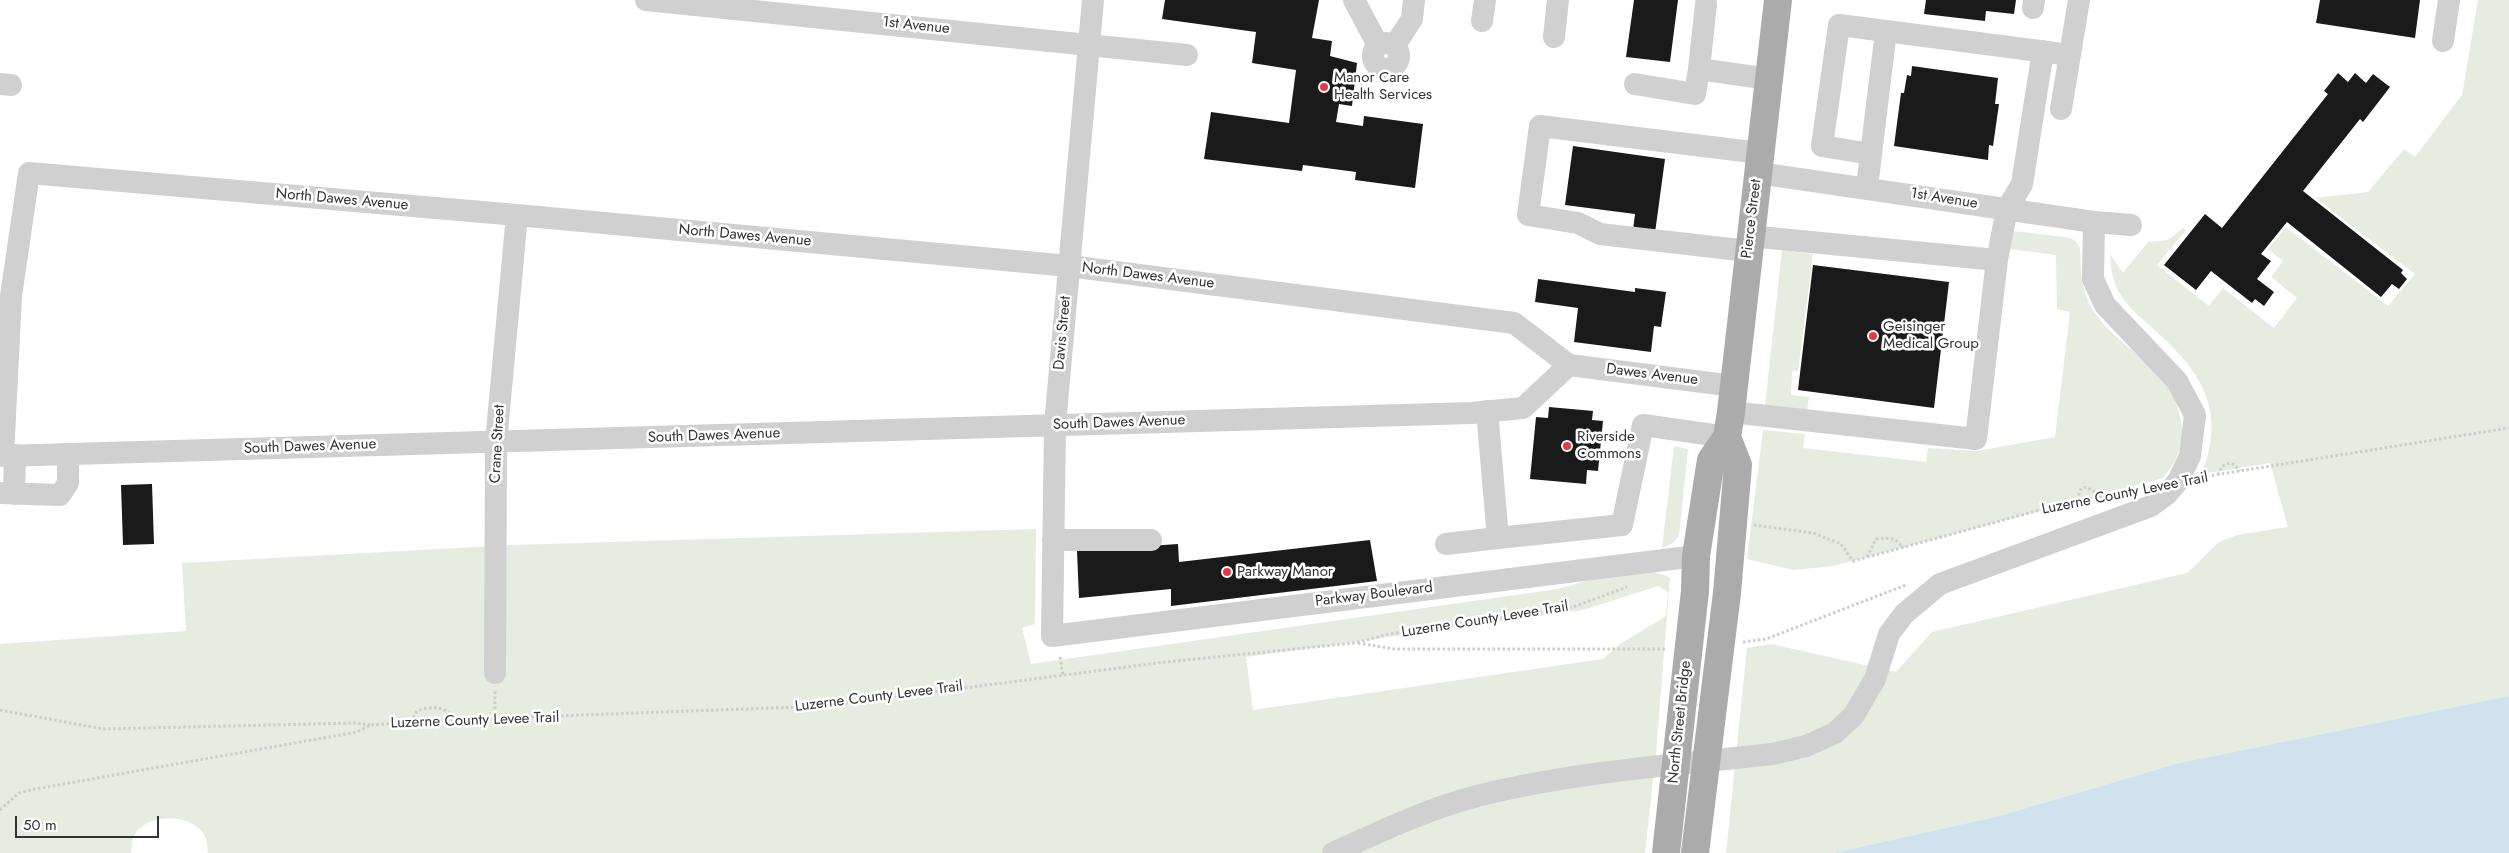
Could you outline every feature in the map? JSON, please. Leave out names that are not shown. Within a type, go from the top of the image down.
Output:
[{"type":"main road","name":"Pierce Street","points":[[1727,593],[1738,465],[1731,412],[1778,0]]},
{"type":"main road","name":"Pierce Street","points":[[1695,591],[1696,556],[1711,460],[1731,412]]},
{"type":"main road","name":"North Street Bridge","points":[[1666,853],[1695,591]]},
{"type":"main road","name":"North Street Bridge","points":[[1695,853],[1727,593]]},
{"type":"street","name":"1st Avenue","points":[[646,0],[753,5],[1187,55]]},
{"type":"street","name":"Davis Street","points":[[1052,636],[1054,425],[1093,0]]},
{"type":"street","points":[[1354,0],[1386,45],[1412,19],[1414,0]]},
{"type":"street","points":[[1554,37],[1558,0]]},
{"type":"street","points":[[2061,109],[2079,0]]},
{"type":"street","points":[[2443,40],[2449,0]]},
{"type":"street","points":[[1635,84],[1695,94],[1706,4]]},
{"type":"street","points":[[1872,154],[1822,146],[1840,25],[2070,55]]},
{"type":"street","points":[[1867,187],[1886,31]]},
{"type":"street","points":[[1446,544],[1622,525],[1643,424],[1731,412],[1976,439],[1997,260],[2007,209],[2022,184],[2043,51]]},
{"type":"street","points":[[1699,69],[1768,79]]},
{"type":"street","name":"1st Avenue","points":[[1749,244],[1600,234],[1578,223],[1528,215],[1540,126],[1759,163],[1867,187],[2094,222],[2131,225]]},
{"type":"street","name":"North Dawes Avenue","points":[[6,296],[10,240],[29,173],[517,214],[1069,266],[1514,323],[1569,365]]},
{"type":"street","name":"Crane Street","points":[[495,673],[496,442],[517,214]]},
{"type":"street","points":[[1333,853],[1404,822],[1476,797],[1563,778],[1773,754],[1806,746],[1820,740],[1835,733],[1854,715],[1875,679],[1889,634],[1904,614],[1940,584],[2151,506],[2166,495],[2178,481],[2190,456],[2195,415],[2177,381],[2105,305],[2093,280],[2094,222]]},
{"type":"street","points":[[1749,244],[1997,260]]},
{"type":"street","points":[[6,296],[3,456],[15,455],[7,494],[60,495],[68,483],[68,454]]},
{"type":"street","name":"South Dawes Avenue","points":[[15,455],[1487,411],[1523,408],[1569,365]]},
{"type":"street","name":"Dawes Avenue","points":[[1569,365],[1731,412]]},
{"type":"street","points":[[1487,411],[1498,538]]},
{"type":"street","points":[[1053,540],[1151,540]]},
{"type":"street","name":"Parkway Boulevard","points":[[1052,636],[1696,556]]},
{"type":"path","name":"Luzerne County Levee Trail","points":[[2178,481],[2509,428]]},
{"type":"path","points":[[2218,475],[2220,468],[2226,464],[2232,464],[2241,472]]},
{"type":"path","points":[[2077,500],[2080,490],[2086,488],[2101,495]]},
{"type":"path","name":"Luzerne County Levee Trail","points":[[1867,558],[2077,500],[2131,491]]},
{"type":"path","points":[[1754,525],[1813,534],[1841,544],[1853,561],[1867,558],[1876,539],[1888,538],[1897,540],[1904,548]]},
{"type":"path","name":"Luzerne County Levee Trail","points":[[0,710],[103,729],[354,723],[371,725],[454,720],[495,720],[825,706],[1165,662],[1355,643],[1389,634],[1573,607],[1634,585]]},
{"type":"path","name":"Luzerne County Levee Trail","points":[[1355,643],[1394,649],[1645,650]]},
{"type":"path","points":[[1060,657],[1063,676]]},
{"type":"path","points":[[495,720],[496,698]]},
{"type":"path","points":[[410,722],[417,711],[426,708],[446,710],[454,720]]},
{"type":"path","name":"Luzerne County Levee Trail","points":[[0,810],[18,793],[35,789],[357,732],[371,725]]},
{"type":"shaded area","points":[[2478,0],[2509,0],[2509,696],[2179,763],[1999,816],[1833,853],[1726,853],[1747,648],[1771,644],[1896,672],[1932,632],[2187,573],[2219,542],[2237,535],[2288,527],[2270,463],[2202,474],[2209,451],[2212,431],[2206,395],[2198,379],[2174,348],[2128,305],[2117,289],[2111,269],[2110,254],[2123,273],[2148,242],[2168,240],[2183,228],[2186,230],[2157,265],[2209,306],[2223,288],[2274,328],[2297,298],[2271,277],[2283,261],[2268,249],[2286,227],[2388,306],[2415,274],[2315,198],[2368,192],[2404,149],[2415,157],[2462,95]]},
{"type":"shaded area","points":[[2012,231],[2064,237],[2076,242],[2080,250],[2083,285],[2091,307],[2102,322],[2156,372],[2168,386],[2176,403],[2181,422],[2182,438],[2176,459],[2163,478],[1833,566],[1793,570],[1747,559],[1763,430],[1805,434],[1803,448],[1926,462],[1928,448],[1977,451],[2055,437],[2070,312],[2057,309],[2056,255],[2010,249]]},
{"type":"shaded area","points":[[1782,250],[1813,254],[1798,371],[1792,371],[1791,395],[1809,397],[1807,411],[1765,406]]},
{"type":"shaded area","points":[[1674,446],[1688,449],[1679,536],[1673,543],[1662,548]]},
{"type":"shaded area","points":[[1036,529],[1035,624],[1022,628],[1031,664],[1558,589],[1615,574],[1645,571],[1658,573],[1670,578],[1656,753],[1645,853],[208,853],[205,836],[198,827],[180,819],[170,818],[159,819],[141,827],[133,838],[131,853],[0,853],[0,644],[186,631],[182,563],[513,545]],"holes":[[[1658,586],[1668,592],[1666,616],[1620,644],[1603,659],[1253,710],[1246,657],[1583,610]]]},
{"type":"water","points":[[2509,696],[2509,853],[1833,853],[1999,816],[2179,763]]},
{"type":"building","name":"Manor Care Health Services","points":[[1165,0],[1319,0],[1312,38],[1332,41],[1330,56],[1357,63],[1352,106],[1339,104],[1336,122],[1363,126],[1364,116],[1423,124],[1415,188],[1355,180],[1356,172],[1303,165],[1302,171],[1204,159],[1211,112],[1289,123],[1296,70],[1252,63],[1256,32],[1162,19]]},
{"type":"building","points":[[1634,0],[1678,0],[1670,62],[1626,57]]},
{"type":"building","points":[[1926,0],[2016,0],[2014,14],[1986,11],[1985,21],[1924,14]]},
{"type":"building","points":[[2320,0],[2420,0],[2415,38],[2316,23]]},
{"type":"building","points":[[1912,66],[1998,78],[1995,104],[1999,104],[1993,146],[1989,145],[1988,160],[1894,146],[1901,93],[1904,93],[1907,75],[1911,76]]},
{"type":"building","points":[[2338,73],[2348,82],[2355,73],[2366,83],[2373,74],[2390,87],[2363,122],[2360,119],[2303,191],[2403,270],[2401,273],[2407,279],[2399,289],[2392,284],[2381,297],[2287,222],[2261,254],[2271,261],[2257,279],[2274,292],[2264,306],[2255,299],[2252,303],[2211,271],[2196,290],[2164,265],[2205,214],[2222,228],[2328,94],[2324,91]]},
{"type":"building","points":[[1573,146],[1665,159],[1655,233],[1633,230],[1635,214],[1565,205]]},
{"type":"building","name":"Geisinger Medical Group","points":[[1813,265],[1949,282],[1934,408],[1798,390]]},
{"type":"building","points":[[1538,279],[1635,292],[1635,288],[1666,292],[1661,327],[1654,326],[1651,352],[1574,342],[1578,308],[1535,302]]},
{"type":"building","name":"Riverside Commons","points":[[1549,407],[1593,411],[1592,420],[1603,421],[1598,471],[1587,470],[1586,484],[1530,479],[1536,417],[1548,418]]},
{"type":"building","points":[[152,484],[154,544],[123,545],[121,485]]},
{"type":"building","name":"Parkway Manor","points":[[1370,540],[1377,581],[1171,606],[1171,589],[1079,598],[1077,551],[1178,544],[1179,562]]},
{"type":"place","name":"Manor Care Health Services","points":[[1324,87]]},
{"type":"place","name":"Geisinger Medical Group","points":[[1873,336]]},
{"type":"place","name":"Riverside Commons","points":[[1567,446]]},
{"type":"place","name":"Parkway Manor","points":[[1227,572]]}]
